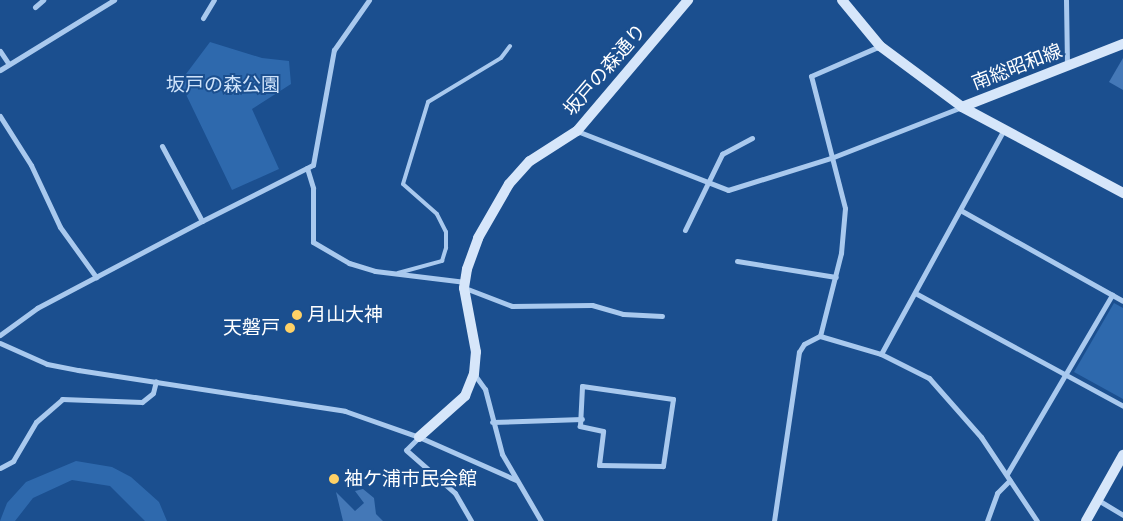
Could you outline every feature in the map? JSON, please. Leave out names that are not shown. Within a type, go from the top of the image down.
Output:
[{"type":"street","points":[[35,7],[43,0]]},
{"type":"street","points":[[0,70],[8,63],[114,0]]},
{"type":"street","points":[[203,18],[214,0]]},
{"type":"street","points":[[0,335],[37,308],[313,165],[334,50],[369,0]]},
{"type":"street","name":"坂戸の森通り","points":[[420,437],[465,396],[474,374],[476,352],[465,285],[478,238],[509,184],[530,161],[577,131],[688,0]]},
{"type":"street","name":"南総昭和線","points":[[842,0],[880,46],[962,107],[1123,44]]},
{"type":"street","points":[[1066,0],[1067,67]]},
{"type":"street","points":[[820,336],[836,277],[845,208],[811,76],[880,46]]},
{"type":"street","points":[[0,50],[8,63]]},
{"type":"street","points":[[577,131],[706,184],[728,190],[831,158],[962,107],[1123,193]]},
{"type":"street","points":[[0,116],[31,165],[60,227],[96,277]]},
{"type":"street","points":[[881,354],[917,294],[1004,129]]},
{"type":"street","points":[[685,230],[722,154],[752,138]]},
{"type":"street","points":[[162,146],[202,221]]},
{"type":"street","points":[[307,168],[313,188],[313,242],[349,263],[465,285],[512,306],[592,305],[624,314],[662,316]]},
{"type":"street","points":[[962,211],[1123,301]]},
{"type":"street","points":[[737,261],[836,277]]},
{"type":"street","points":[[917,294],[1123,406]]},
{"type":"street","points":[[1006,474],[1112,295]]},
{"type":"street","points":[[774,521],[800,352],[804,344],[820,336],[881,354],[918,370],[950,396],[1038,521]]},
{"type":"street","points":[[0,343],[47,364],[337,409],[420,437],[516,480]]},
{"type":"street","points":[[474,374],[485,390],[492,422],[516,480],[541,521]]},
{"type":"street","points":[[0,468],[13,461],[36,422],[62,399],[142,402],[153,394],[156,381]]},
{"type":"street","points":[[582,386],[673,399],[663,466],[599,464],[603,431],[580,426],[582,419],[582,386]]},
{"type":"street","points":[[492,422],[582,419]]},
{"type":"street","points":[[420,437],[406,450],[456,493],[471,521]]},
{"type":"street","points":[[1086,521],[1123,455]]},
{"type":"street","points":[[987,521],[997,493],[1010,480]]},
{"type":"street","points":[[1098,500],[1123,515]]},
{"type":"lane","points":[[398,273],[442,261],[446,248],[446,232],[437,214],[403,184],[428,102],[502,58],[510,46]]},
{"type":"green space","name":"坂戸の森公園","points":[[210,42],[262,58],[289,61],[291,84],[252,109],[279,169],[232,190],[180,82]]},
{"type":"green space","points":[[1114,303],[1123,308],[1123,399],[1074,372]]},
{"type":"green space","points":[[76,461],[112,467],[131,477],[159,502],[167,521],[145,521],[110,486],[72,480],[33,498],[15,521],[0,521],[7,503],[26,482]]},
{"type":"building","points":[[1123,58],[1123,90],[1109,82]]},
{"type":"building","points":[[363,489],[374,498],[376,514],[383,521],[343,521],[336,492],[355,511],[364,503],[355,491]]},
{"type":"place","name":"月山大神","points":[[297,315]]},
{"type":"place","name":"天磐戸","points":[[290,328]]},
{"type":"place","name":"袖ケ浦市民会館","points":[[334,479]]}]
